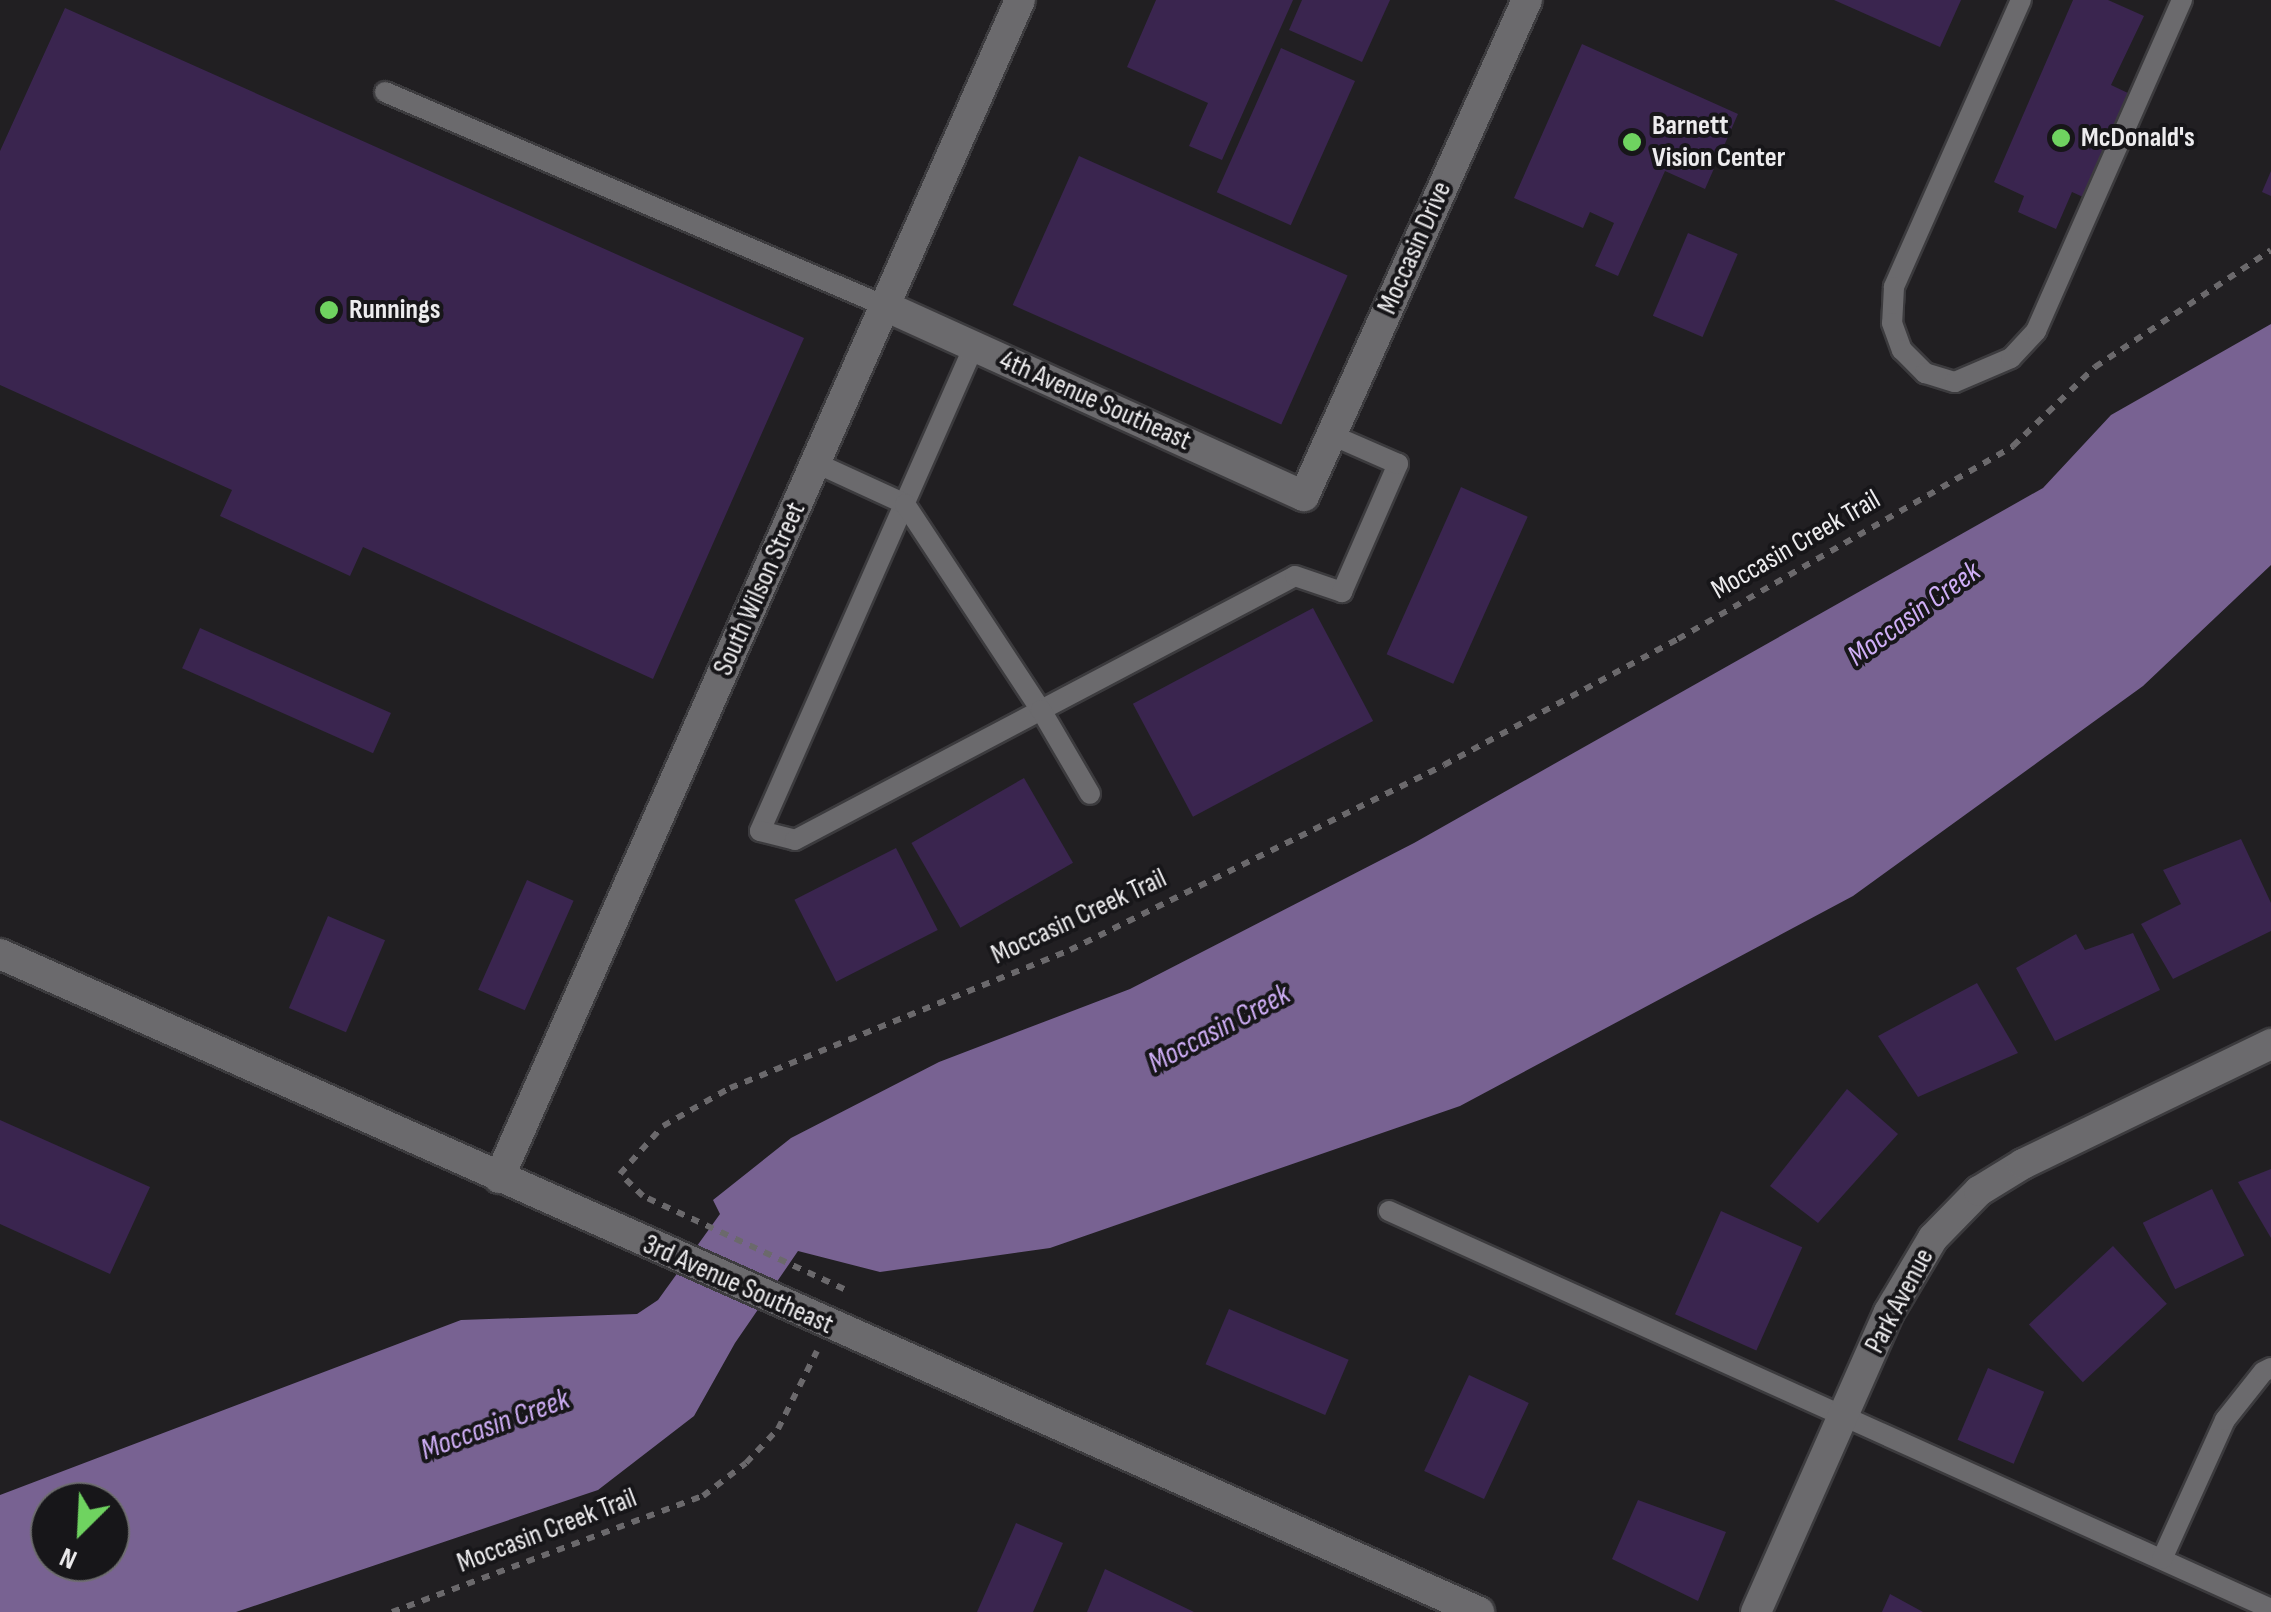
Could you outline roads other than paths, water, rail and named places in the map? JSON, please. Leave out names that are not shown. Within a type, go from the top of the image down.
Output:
[{"type":"street","name":"South Wilson Street","points":[[498,1178],[1020,0]]},
{"type":"street","name":"Moccasin Drive","points":[[1304,496],[1526,0]]},
{"type":"street","name":"4th Avenue Southeast","points":[[885,306],[1304,496]]},
{"type":"street","name":"3rd Avenue Southeast","points":[[0,954],[1479,1612]]},
{"type":"street","name":"Park Avenue","points":[[1756,1612],[1889,1312],[1933,1238],[1979,1192],[2023,1164],[2271,1044]]},
{"type":"lane","points":[[2020,0],[1894,287],[1892,323],[1902,350],[1925,372],[1956,382],[2011,358],[2036,331],[2182,0]]},
{"type":"lane","points":[[385,92],[885,306]]},
{"type":"lane","points":[[974,346],[760,831],[795,840],[1295,576],[1342,592],[1398,464],[1332,435]]},
{"type":"lane","points":[[816,463],[905,504],[1041,710],[1090,794]]},
{"type":"lane","points":[[1389,1210],[2271,1609]]},
{"type":"lane","points":[[2162,1558],[2224,1420],[2262,1372],[2271,1368]]},
{"type":"water","name":"Moccasin Creek","points":[[2271,324],[2271,565],[2143,686],[1853,896],[1460,1106],[1050,1248],[880,1272],[798,1251],[735,1343],[694,1416],[598,1490],[236,1612],[0,1612],[0,1495],[30,1484],[30,1582],[130,1582],[130,1482],[34,1482],[461,1320],[637,1314],[658,1300],[720,1214],[713,1200],[791,1138],[939,1062],[1130,989],[1414,843],[2043,488],[2111,415]]},
{"type":"place","name":"McDonald's","points":[[2061,138]]},
{"type":"place","name":"Barnett Vision Center","points":[[1632,142]]},
{"type":"place","name":"Runnings","points":[[329,310]]}]
